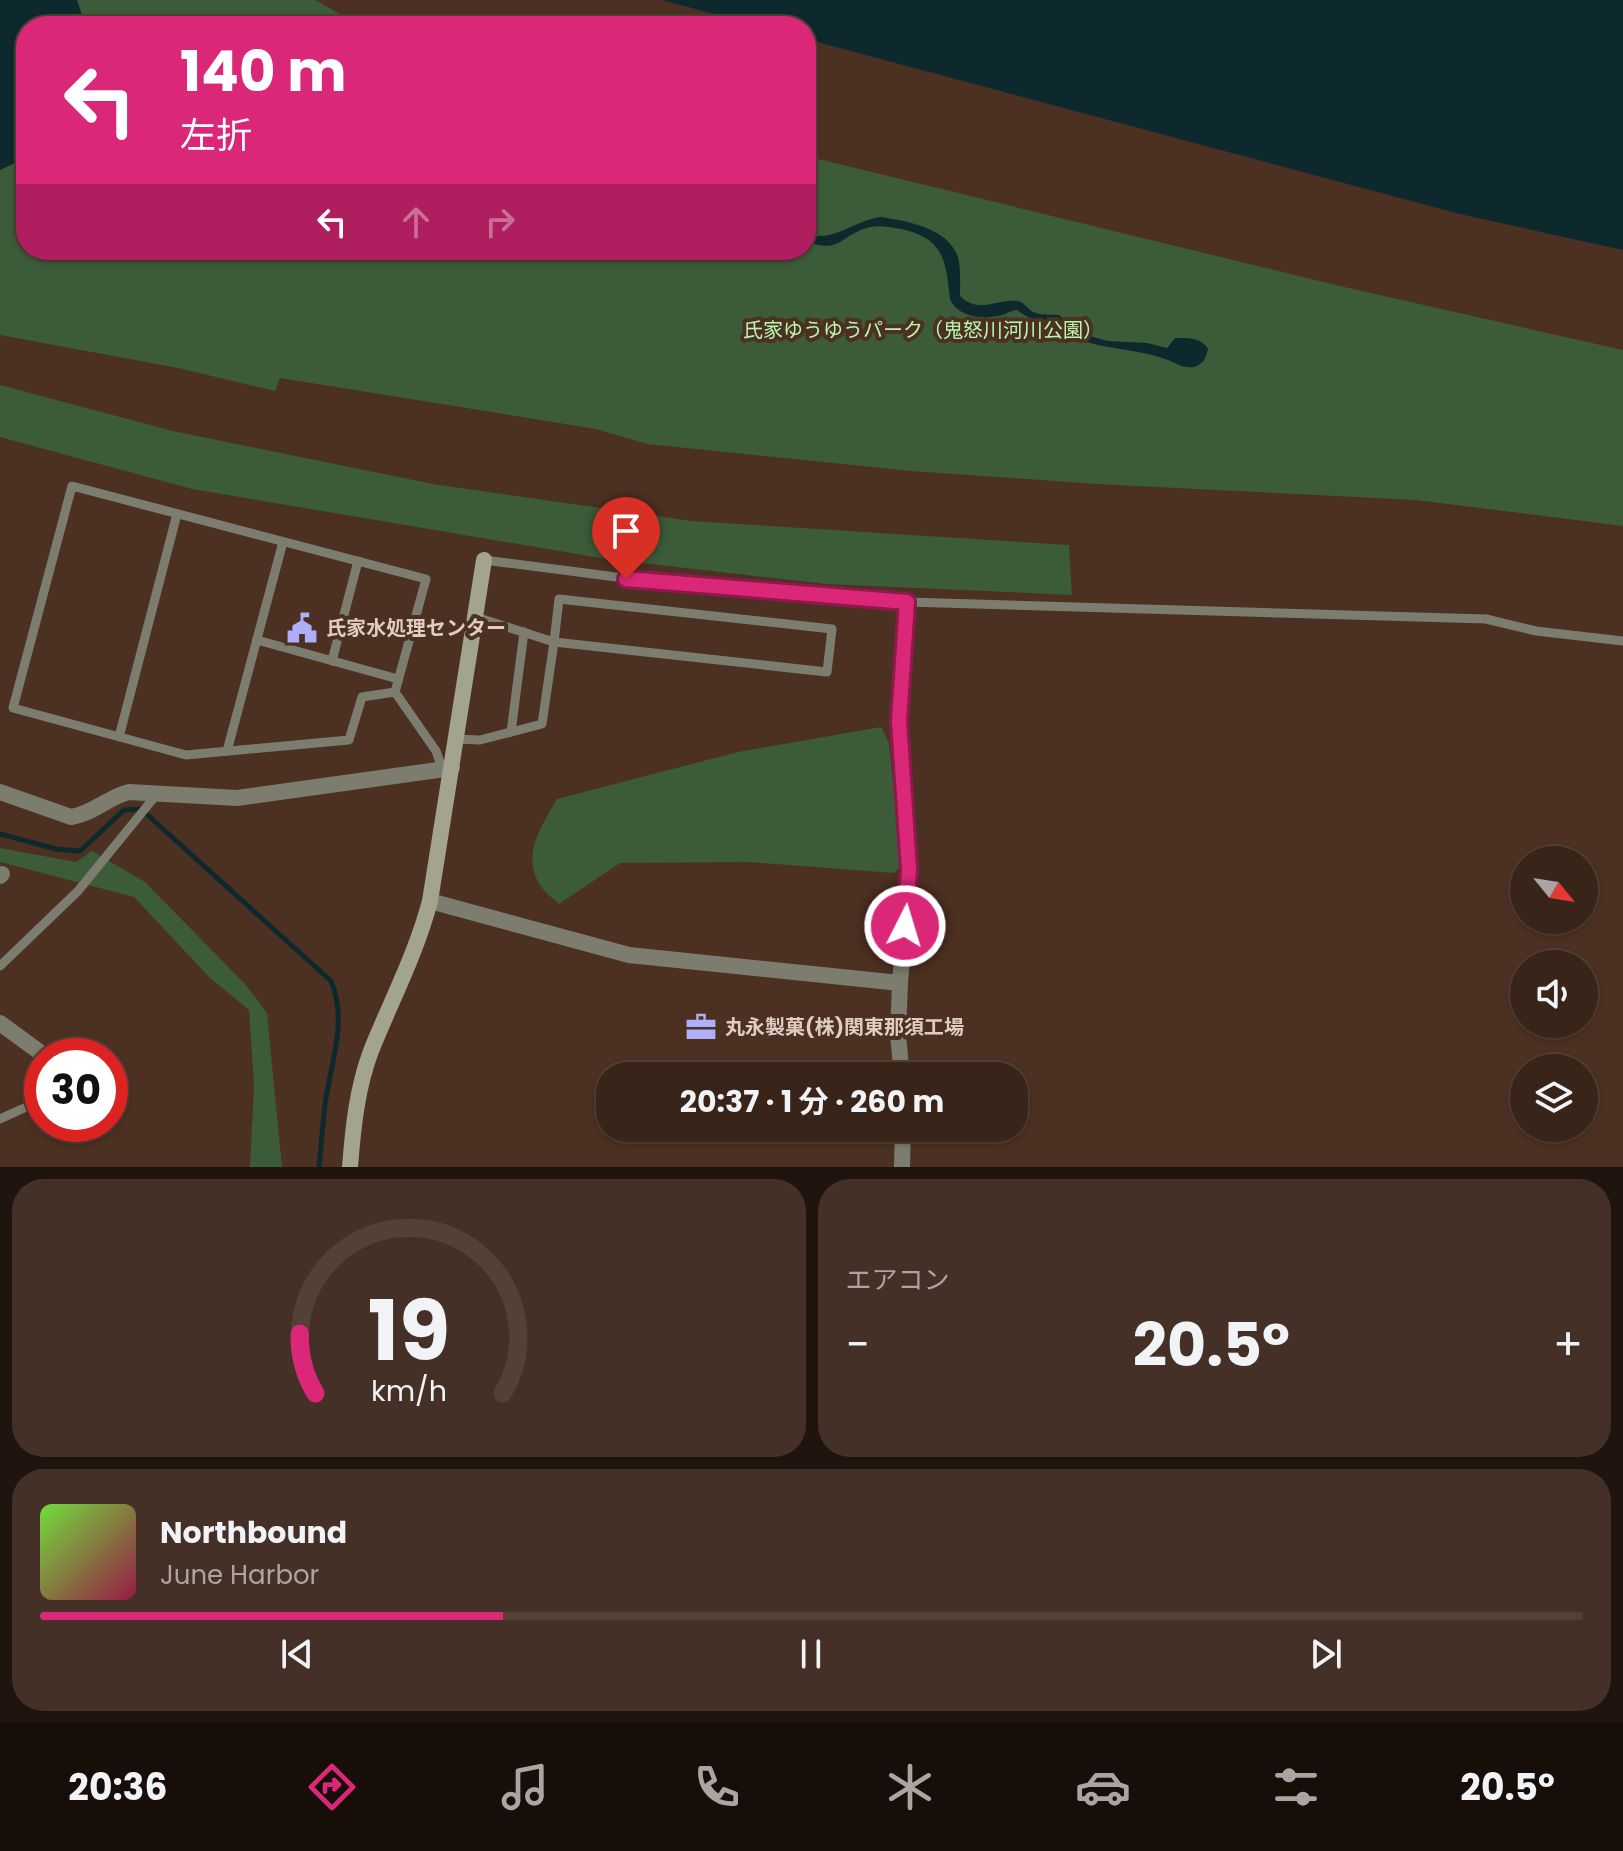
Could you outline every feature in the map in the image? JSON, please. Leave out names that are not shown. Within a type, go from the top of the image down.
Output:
[{"type":"street","points":[[350,1167],[360,1089],[370,1053],[415,952],[430,901],[447,768],[455,739],[484,560]]},
{"type":"street","points":[[901,1062],[898,1035],[900,983],[909,869],[899,721],[907,602]]},
{"type":"street","points":[[0,792],[71,817],[83,815],[129,792],[154,800],[237,798],[447,768]]},
{"type":"street","points":[[430,901],[629,955],[900,983]]},
{"type":"street","points":[[0,1023],[24,1041]]},
{"type":"street","points":[[902,1167],[903,1142]]},
{"type":"lane","points":[[395,692],[362,697],[349,740],[186,755],[13,708],[72,486],[426,579],[395,692],[447,768]]},
{"type":"lane","points":[[119,737],[177,514]]},
{"type":"lane","points":[[227,751],[283,542]]},
{"type":"lane","points":[[484,560],[655,582],[907,602],[1486,619],[1536,631],[1623,641]]},
{"type":"lane","points":[[332,661],[358,561]]},
{"type":"lane","points":[[455,739],[480,740],[542,724],[554,642],[559,599],[832,629],[827,672],[554,642],[476,617]]},
{"type":"lane","points":[[511,732],[524,632]]},
{"type":"lane","points":[[257,640],[398,679]]},
{"type":"lane","points":[[0,966],[78,891],[154,800]]},
{"type":"lane","points":[[0,1119],[24,1108]]},
{"type":"green space","name":"氏家ゆうゆうパーク（鬼怒川河川公園）","points":[[0,0],[315,0],[343,16],[16,16],[16,260],[816,260],[816,158],[1344,287],[1623,350],[1623,526],[1416,500],[911,471],[647,444],[596,429],[280,378],[275,391],[178,368],[0,335]]},
{"type":"green space","points":[[0,385],[173,431],[433,484],[692,521],[1069,545],[1072,595],[826,584],[607,559],[192,489],[0,437]]},
{"type":"green space","points":[[881,727],[889,743],[902,866],[893,873],[748,862],[620,863],[559,904],[542,888],[535,874],[533,851],[536,840],[557,799],[738,752]]},
{"type":"green space","points":[[0,848],[76,862],[92,851],[145,882],[245,984],[267,1013],[282,1167],[250,1167],[254,1085],[249,1010],[210,978],[134,897],[0,862]]},
{"type":"water","points":[[0,0],[77,0],[82,16],[16,16],[16,163],[0,170]]},
{"type":"water","points":[[662,0],[1623,0],[1623,250],[1460,214],[816,42],[816,16],[722,16]]},
{"type":"water","points":[[881,217],[903,221],[926,228],[945,239],[958,257],[960,296],[967,302],[981,305],[1019,302],[1036,313],[1059,315],[1075,331],[1108,341],[1147,343],[1167,348],[1175,338],[1194,339],[1208,349],[1205,358],[1197,366],[1186,367],[1154,355],[1085,341],[1071,336],[1056,321],[1031,318],[1017,310],[991,317],[964,313],[950,299],[947,273],[940,253],[926,238],[915,233],[874,226],[833,245],[816,244],[816,236],[834,234]]},
{"type":"waterway","points":[[0,834],[56,849],[80,851],[124,810],[141,809],[331,981],[336,996],[338,1026],[325,1104],[319,1167]]},
{"type":"place","name":"氏家水処理センター","points":[[302,628]]},
{"type":"place","name":"丸永製菓(株)関東那須工場","points":[[701,1027]]},
{"type":"route","points":[[626,579],[907,602],[899,721],[909,869],[905,926]]}]
